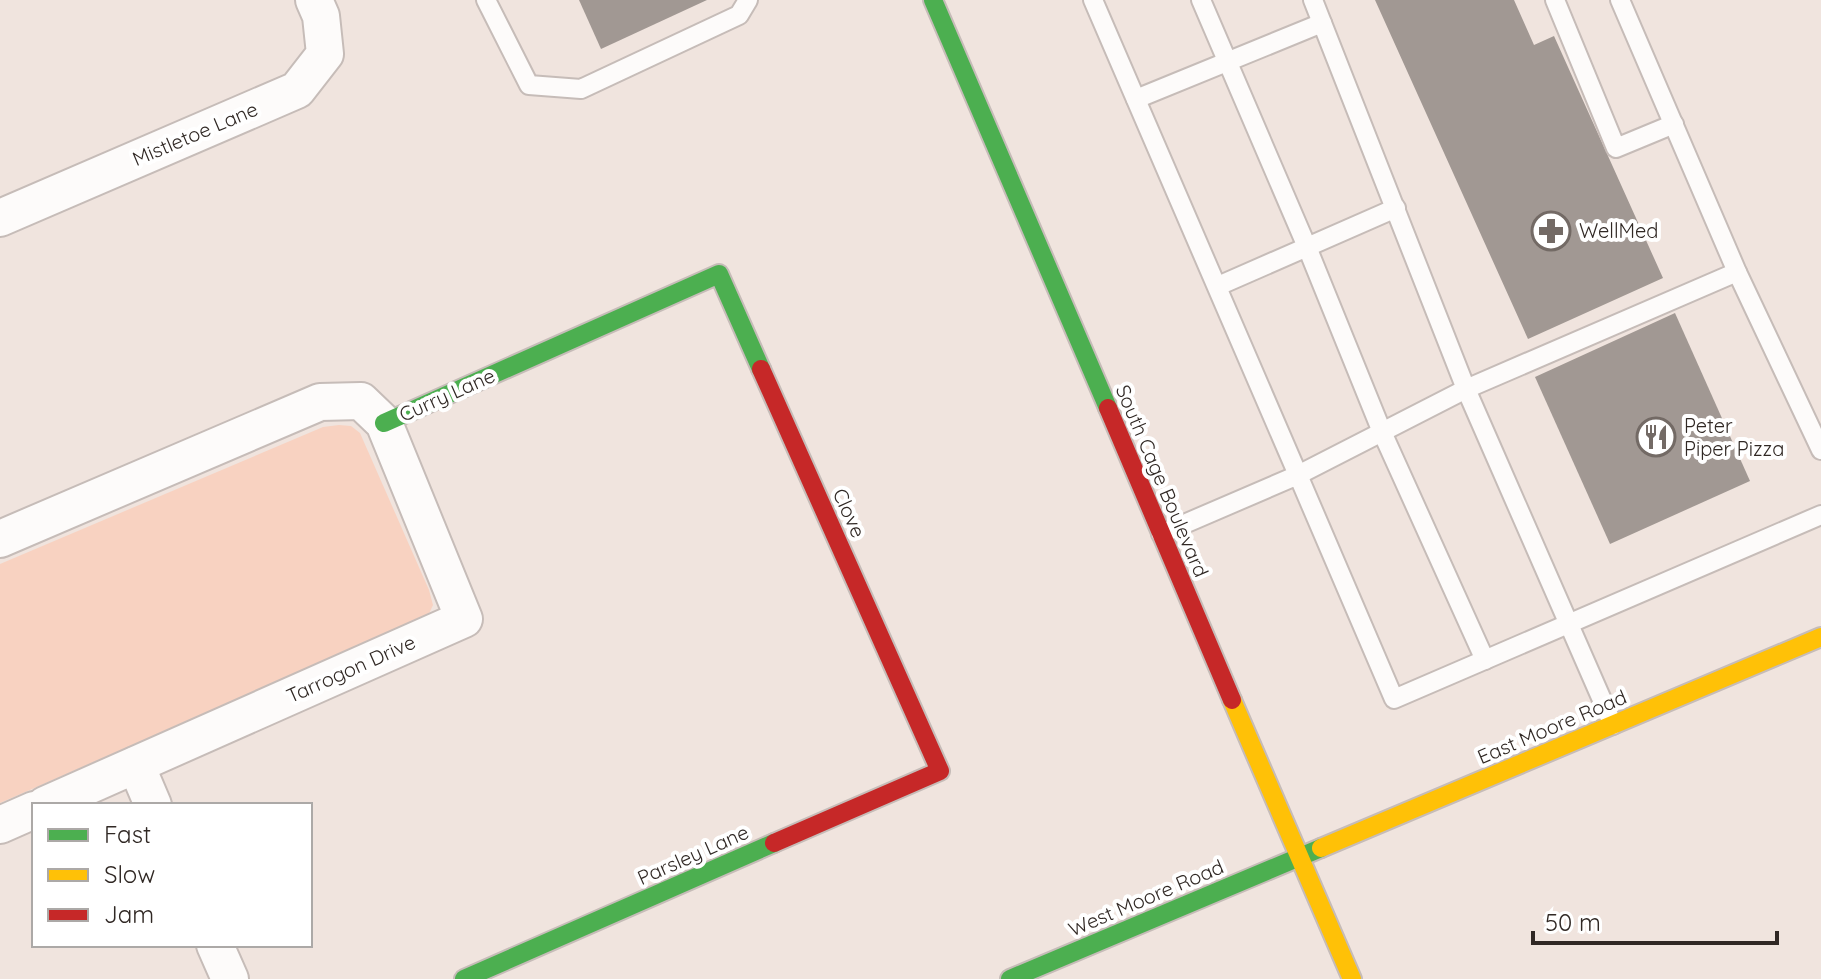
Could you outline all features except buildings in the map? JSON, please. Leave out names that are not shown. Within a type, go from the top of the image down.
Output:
[{"type":"street","name":"Mistletoe Lane","points":[[0,218],[297,90],[325,54],[321,16],[314,0]]},
{"type":"street","name":"South Cage Boulevard","points":[[933,0],[1352,979]]},
{"type":"street","name":"Curry Lane","points":[[0,539],[320,402],[361,401],[384,423],[719,274]]},
{"type":"street","name":"Clove","points":[[719,274],[940,771]]},
{"type":"street","name":"Tarrogon Drive","points":[[50,803],[464,619],[384,423]]},
{"type":"street","name":"East Moore Road","points":[[1300,858],[1821,637]]},
{"type":"street","points":[[136,765],[152,803]]},
{"type":"street","name":"Parsley Lane","points":[[464,979],[940,771]]},
{"type":"street","points":[[0,825],[32,811]]},
{"type":"street","name":"West Moore Road","points":[[1010,979],[1300,858]]},
{"type":"street","points":[[216,947],[230,979]]},
{"type":"lane","points":[[486,0],[529,85],[581,89],[739,15],[748,0]]},
{"type":"lane","points":[[1093,0],[1394,699],[1821,515]]},
{"type":"lane","points":[[1201,0],[1382,432],[1485,660]]},
{"type":"lane","points":[[1313,0],[1466,389],[1613,725]]},
{"type":"lane","points":[[1555,0],[1616,148],[1674,124]]},
{"type":"lane","points":[[1620,0],[1737,272],[1821,450]]},
{"type":"lane","points":[[1136,99],[1322,23]]},
{"type":"lane","points":[[1218,286],[1396,208]]},
{"type":"lane","points":[[1161,534],[1298,475],[1466,389],[1737,272]]},
{"type":"shaded area","points":[[351,426],[360,433],[429,590],[433,605],[428,616],[0,803],[0,564],[323,427]]},
{"type":"traffic: fast","points":[[933,0],[1108,408]]},
{"type":"traffic: fast","points":[[384,423],[719,274],[761,369]]},
{"type":"traffic: fast","points":[[464,979],[774,843]]},
{"type":"traffic: fast","points":[[1010,979],[1321,848]]},
{"type":"traffic: slow","points":[[1321,848],[1821,637]]},
{"type":"traffic: slow","points":[[1232,700],[1352,979]]},
{"type":"traffic: jam","points":[[761,369],[940,771],[774,843]]},
{"type":"traffic: jam","points":[[1108,408],[1232,700]]},
{"type":"place","name":"WellMed","points":[[1551,231]]},
{"type":"place","name":"Peter Piper Pizza","points":[[1656,437]]}]
